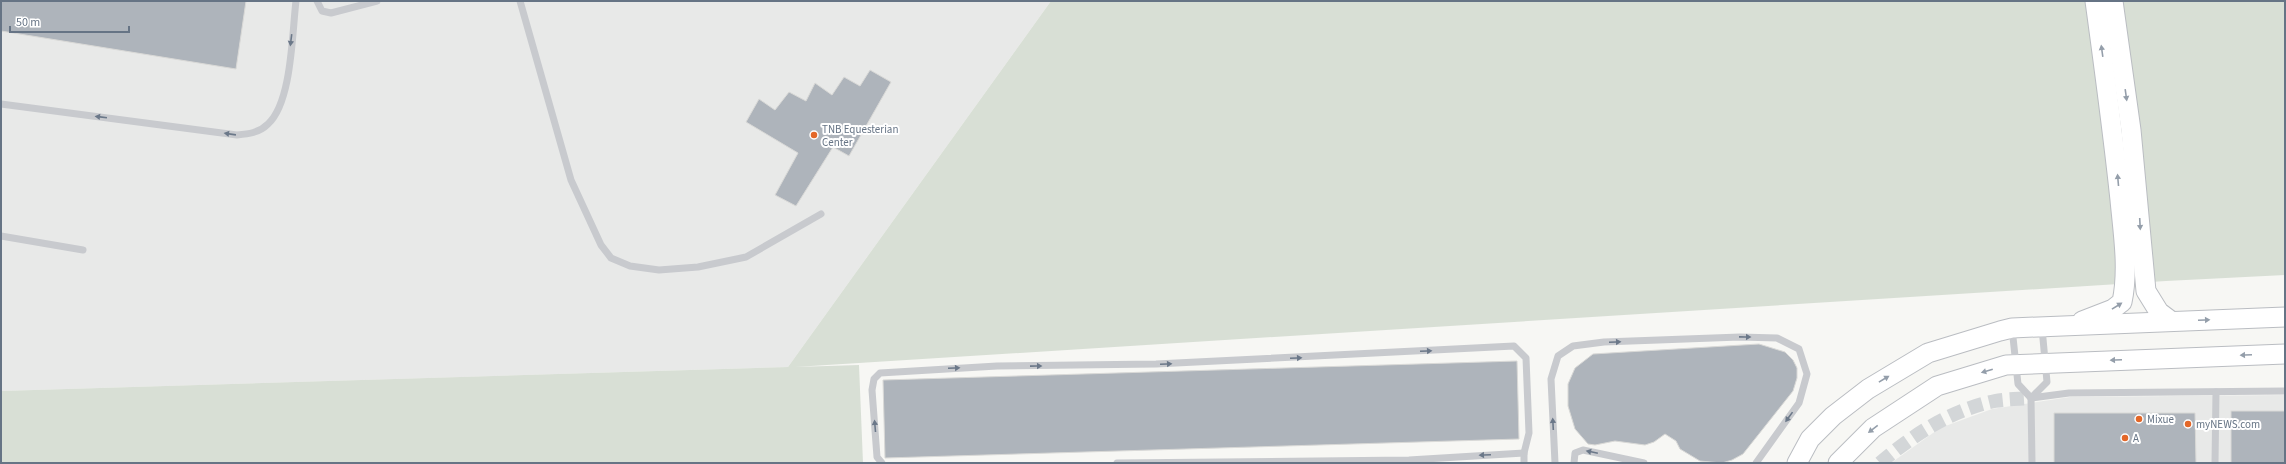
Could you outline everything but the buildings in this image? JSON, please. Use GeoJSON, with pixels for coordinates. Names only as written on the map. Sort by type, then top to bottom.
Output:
{"type":"FeatureCollection","features":[{"type":"Feature","properties":{"kind":"street"},"geometry":{"type":"LineString","coordinates":[[2068,327],[2113,309],[2122,302],[2126,287],[2114,136],[2095,1]]}},
{"type":"Feature","properties":{"kind":"street"},"geometry":{"type":"LineString","coordinates":[[2113,1],[2131,130],[2146,291],[2159,312],[2171,321]]}},
{"type":"Feature","properties":{"kind":"street"},"geometry":{"type":"LineString","coordinates":[[1797,463],[1810,439],[1833,416],[1868,389],[1928,353],[2012,328],[2068,327],[2171,321],[2285,317]]}},
{"type":"Feature","properties":{"kind":"street"},"geometry":{"type":"LineString","coordinates":[[1838,463],[1873,428],[1937,386],[2006,366],[2016,364],[2285,354]]}},
{"type":"Feature","properties":{"kind":"lane"},"geometry":{"type":"LineString","coordinates":[[1,104],[237,135],[254,133],[268,125],[279,110],[288,67],[296,1]]}},
{"type":"Feature","properties":{"kind":"lane"},"geometry":{"type":"LineString","coordinates":[[317,1],[322,11],[331,13],[377,1]]}},
{"type":"Feature","properties":{"kind":"lane"},"geometry":{"type":"LineString","coordinates":[[520,1],[571,180],[601,245],[611,258],[630,266],[659,270],[698,267],[746,257],[821,214]]}},
{"type":"Feature","properties":{"kind":"lane"},"geometry":{"type":"LineString","coordinates":[[1,236],[83,250]]}},
{"type":"Feature","properties":{"kind":"lane"},"geometry":{"type":"LineString","coordinates":[[2012,328],[2018,384],[2031,398],[2032,463]]}},
{"type":"Feature","properties":{"kind":"lane"},"geometry":{"type":"LineString","coordinates":[[2031,398],[2046,382],[2042,328]]}},
{"type":"Feature","properties":{"kind":"lane"},"geometry":{"type":"LineString","coordinates":[[1555,463],[1551,379],[1558,356],[1573,346],[1604,342],[1710,338],[1777,338],[1799,349],[1807,374],[1799,403],[1756,463]]}},
{"type":"Feature","properties":{"kind":"lane"},"geometry":{"type":"LineString","coordinates":[[882,463],[877,457],[872,390],[874,379],[880,373],[997,366],[1156,364],[1514,346],[1526,358],[1529,433],[1524,453],[1524,463]]}},
{"type":"Feature","properties":{"kind":"lane"},"geometry":{"type":"LineString","coordinates":[[2031,398],[2069,393],[2285,391]]}},
{"type":"Feature","properties":{"kind":"lane"},"geometry":{"type":"LineString","coordinates":[[2215,463],[2216,392]]}},
{"type":"Feature","properties":{"kind":"lane"},"geometry":{"type":"LineString","coordinates":[[1574,463],[1575,453],[1583,450],[1644,463]]}},
{"type":"Feature","properties":{"kind":"lane"},"geometry":{"type":"LineString","coordinates":[[1117,463],[1409,460],[1524,453]]}},
{"type":"Feature","properties":{"kind":"shaded area"},"geometry":{"type":"Polygon","coordinates":[[[1,1],[1051,1],[788,367],[1,391],[1,1]]]}},
{"type":"Feature","properties":{"kind":"shaded area"},"geometry":{"type":"Polygon","coordinates":[[[1051,1],[2285,1],[2285,275],[2166,281],[795,367],[859,365],[863,463],[1,463],[1,391],[788,367],[1051,1]]]}},
{"type":"Feature","properties":{"kind":"shaded area"},"geometry":{"type":"Polygon","coordinates":[[[2285,395],[2285,463],[1891,463],[1940,428],[1992,409],[2070,397],[2285,395]]]}},
{"type":"Feature","properties":{"kind":"tunnel"},"geometry":{"type":"LineString","coordinates":[[1880,463],[1919,433],[1948,417],[1979,405],[1995,401],[2031,398]]}},
{"type":"Feature","properties":{"kind":"place","name":"TNB Equesterian Center"},"geometry":{"type":"Point","coordinates":[814,135]}},
{"type":"Feature","properties":{"kind":"place","name":"Mixue"},"geometry":{"type":"Point","coordinates":[2139,419]}},
{"type":"Feature","properties":{"kind":"place","name":"myNEWS.com"},"geometry":{"type":"Point","coordinates":[2188,424]}},
{"type":"Feature","properties":{"kind":"place","name":"A"},"geometry":{"type":"Point","coordinates":[2125,438]}}]}
